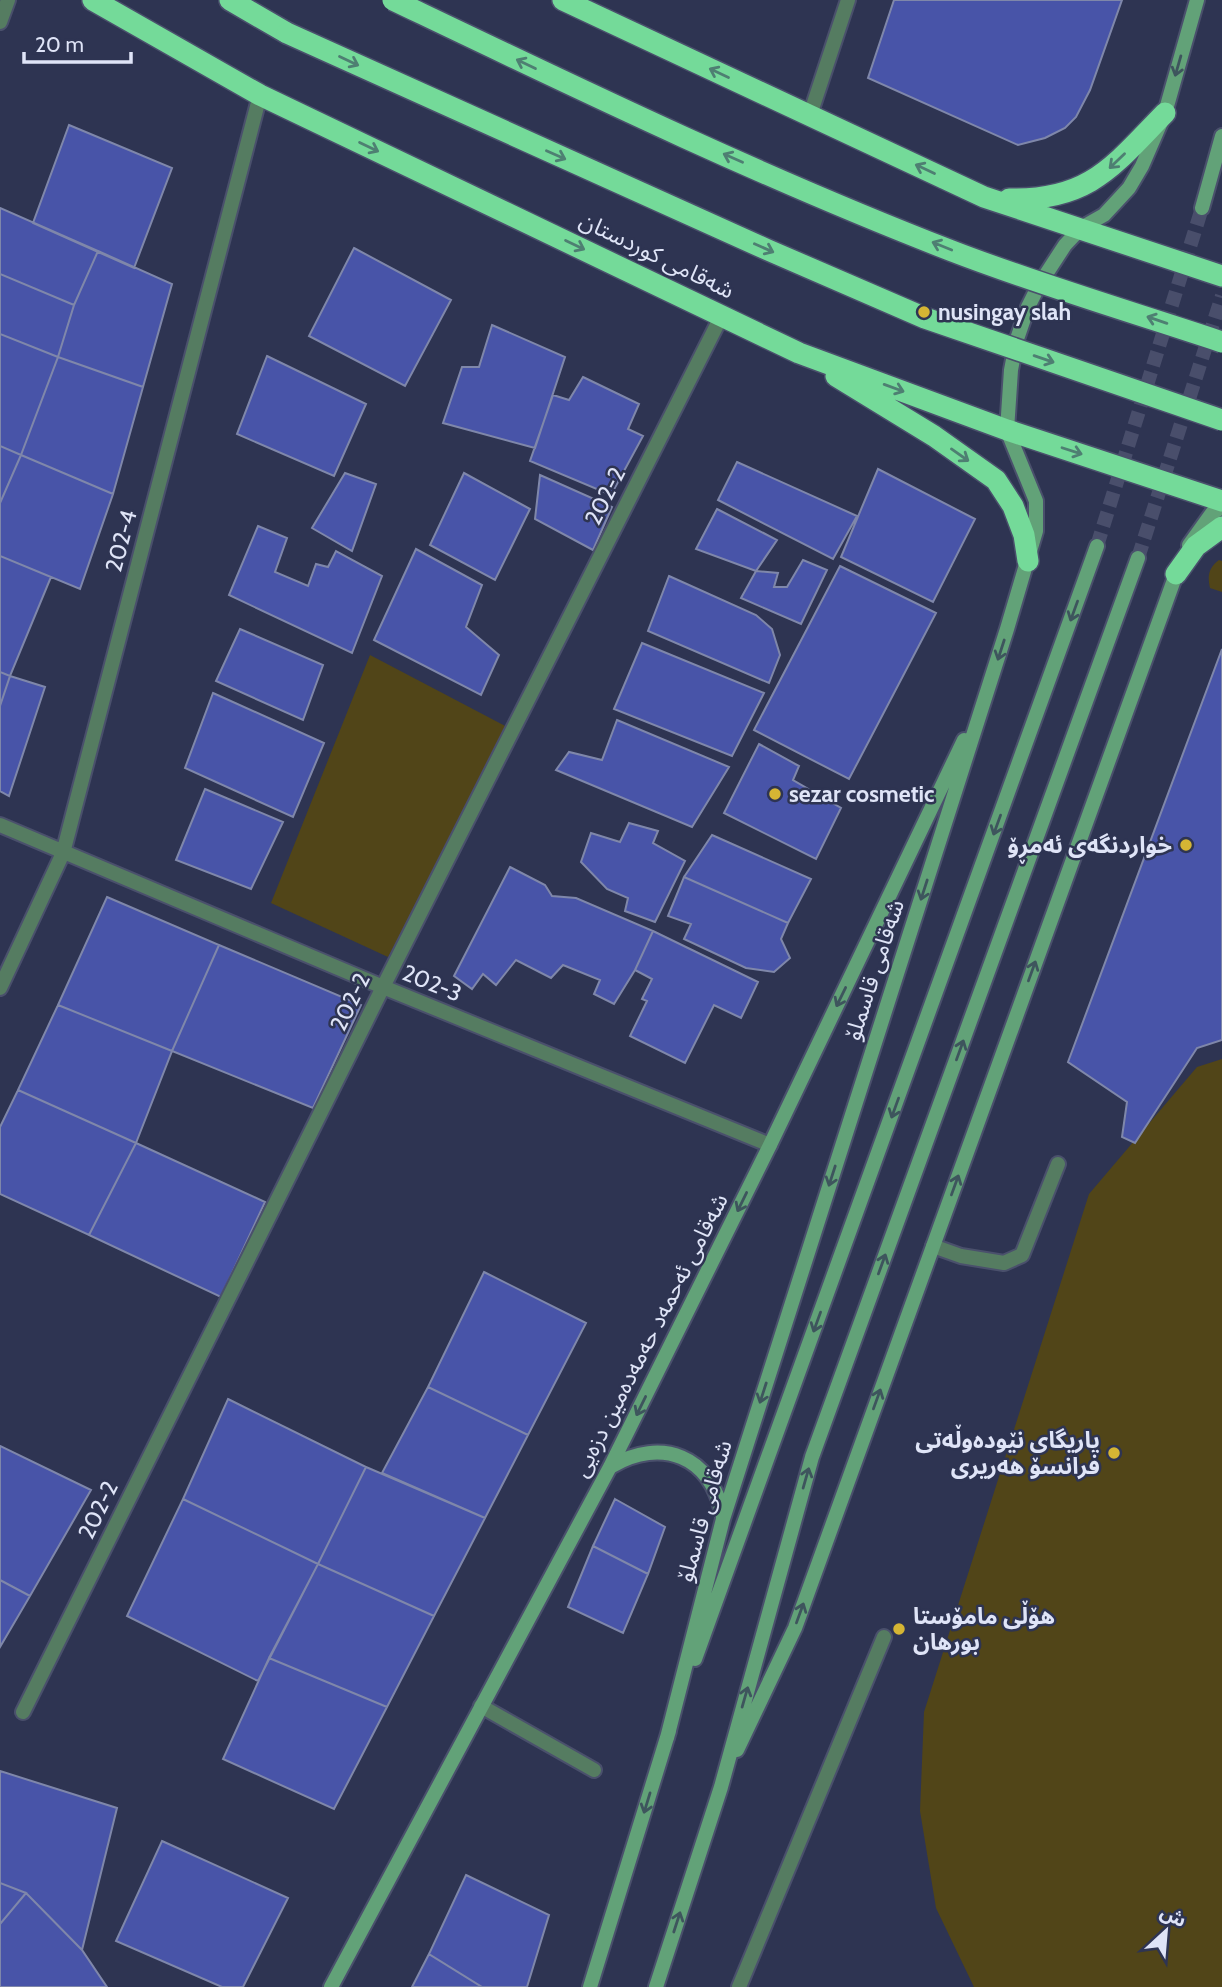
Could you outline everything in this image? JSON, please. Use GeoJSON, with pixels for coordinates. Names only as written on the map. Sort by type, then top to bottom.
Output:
{"type":"FeatureCollection","features":[{"type":"Feature","properties":{"kind":"highway","name":"شەقامی کوردستان"},"geometry":{"type":"LineString","coordinates":[[93,0],[260,95],[799,353],[1007,430],[1222,501]]}},
{"type":"Feature","properties":{"kind":"highway","name":"شەقامی کوردستان"},"geometry":{"type":"LineString","coordinates":[[230,0],[287,33],[925,318],[1222,420]]}},
{"type":"Feature","properties":{"kind":"highway"},"geometry":{"type":"LineString","coordinates":[[393,0],[547,74],[781,180],[953,251],[1222,342]]}},
{"type":"Feature","properties":{"kind":"highway"},"geometry":{"type":"LineString","coordinates":[[563,0],[984,197],[1222,275]]}},
{"type":"Feature","properties":{"kind":"highway"},"geometry":{"type":"LineString","coordinates":[[984,197],[1036,197],[1085,186],[1105,174],[1165,113]]}},
{"type":"Feature","properties":{"kind":"highway"},"geometry":{"type":"LineString","coordinates":[[799,353],[934,436],[996,480],[1013,506],[1024,535],[1028,561]]}},
{"type":"Feature","properties":{"kind":"highway"},"geometry":{"type":"LineString","coordinates":[[1176,574],[1196,546],[1222,527]]}},
{"type":"Feature","properties":{"kind":"main road","name":"شەقامی قاسملۆ"},"geometry":{"type":"LineString","coordinates":[[667,1738],[723,1519],[1028,561],[1035,531],[1036,501],[1007,430],[1010,370],[1017,339],[1028,307],[1052,263],[1080,228],[1104,215],[1129,188],[1142,166],[1165,113],[1197,0]]}},
{"type":"Feature","properties":{"kind":"main road"},"geometry":{"type":"LineString","coordinates":[[1202,208],[1222,136]]}},
{"type":"Feature","properties":{"kind":"main road"},"geometry":{"type":"LineString","coordinates":[[720,1787],[795,1628],[1176,574],[1191,541],[1212,513],[1222,507]]}},
{"type":"Feature","properties":{"kind":"main road","name":"شەقامی قاسملۆ"},"geometry":{"type":"LineString","coordinates":[[590,1987],[667,1738],[1097,546]]}},
{"type":"Feature","properties":{"kind":"main road"},"geometry":{"type":"LineString","coordinates":[[656,1987],[720,1787],[812,1457],[1138,558]]}},
{"type":"Feature","properties":{"kind":"main road","name":"شەقامی ئەحمەد حەمەدەمین دزەیی"},"geometry":{"type":"LineString","coordinates":[[331,1987],[610,1466],[770,1145],[987,693]]}},
{"type":"Feature","properties":{"kind":"main road"},"geometry":{"type":"LineString","coordinates":[[610,1466],[627,1457],[649,1451],[671,1453],[692,1462],[709,1477],[719,1497],[723,1519]]}},
{"type":"Feature","properties":{"kind":"street"},"geometry":{"type":"LineString","coordinates":[[0,22],[8,0]]}},
{"type":"Feature","properties":{"kind":"street"},"geometry":{"type":"LineString","coordinates":[[810,115],[848,0]]}},
{"type":"Feature","properties":{"kind":"street","name":"202-4"},"geometry":{"type":"LineString","coordinates":[[0,988],[63,853],[260,95]]}},
{"type":"Feature","properties":{"kind":"street","name":"202-2"},"geometry":{"type":"LineString","coordinates":[[23,1712],[383,987],[722,315]]}},
{"type":"Feature","properties":{"kind":"street","name":"202-3"},"geometry":{"type":"LineString","coordinates":[[0,825],[383,987],[770,1145]]}},
{"type":"Feature","properties":{"kind":"street"},"geometry":{"type":"LineString","coordinates":[[933,1246],[961,1256],[1004,1263],[1022,1255],[1058,1164]]}},
{"type":"Feature","properties":{"kind":"street"},"geometry":{"type":"LineString","coordinates":[[739,1987],[884,1637]]}},
{"type":"Feature","properties":{"kind":"street"},"geometry":{"type":"LineString","coordinates":[[481,1706],[594,1770]]}},
{"type":"Feature","properties":{"kind":"shaded area"},"geometry":{"type":"Polygon","coordinates":[[[1219,560],[1222,561],[1222,592],[1210,588],[1209,584],[1211,569],[1219,560]]]}},
{"type":"Feature","properties":{"kind":"shaded area"},"geometry":{"type":"Polygon","coordinates":[[[370,655],[513,730],[388,957],[271,903],[370,655]]]}},
{"type":"Feature","properties":{"kind":"shaded area","name":"یاریگای نێودەوڵەتی فرانسۆ هەریری"},"geometry":{"type":"Polygon","coordinates":[[[1222,1059],[1222,1987],[974,1987],[936,1908],[920,1811],[924,1712],[1089,1194],[1197,1067],[1222,1059]]]}},
{"type":"Feature","properties":{"kind":"building"},"geometry":{"type":"Polygon","coordinates":[[[894,0],[1122,0],[1090,90],[1076,117],[1065,128],[1045,138],[1018,145],[868,78],[894,0]]]}},
{"type":"Feature","properties":{"kind":"building"},"geometry":{"type":"Polygon","coordinates":[[[69,125],[172,168],[134,268],[33,223],[69,125]]]}},
{"type":"Feature","properties":{"kind":"building"},"geometry":{"type":"Polygon","coordinates":[[[0,208],[98,251],[74,305],[0,274],[0,208]]]}},
{"type":"Feature","properties":{"kind":"building"},"geometry":{"type":"Polygon","coordinates":[[[354,248],[451,300],[405,386],[309,336],[354,248]]]}},
{"type":"Feature","properties":{"kind":"building"},"geometry":{"type":"Polygon","coordinates":[[[98,251],[172,284],[143,387],[58,357],[74,305],[98,251]]]}},
{"type":"Feature","properties":{"kind":"building"},"geometry":{"type":"Polygon","coordinates":[[[0,274],[74,305],[58,357],[0,334],[0,274]]]}},
{"type":"Feature","properties":{"kind":"building"},"geometry":{"type":"Polygon","coordinates":[[[492,325],[565,357],[535,448],[443,423],[462,367],[479,367],[492,325]]]}},
{"type":"Feature","properties":{"kind":"building"},"geometry":{"type":"Polygon","coordinates":[[[0,334],[58,357],[21,455],[0,446],[0,334]]]}},
{"type":"Feature","properties":{"kind":"building"},"geometry":{"type":"Polygon","coordinates":[[[267,356],[366,404],[334,476],[237,434],[267,356]]]}},
{"type":"Feature","properties":{"kind":"building"},"geometry":{"type":"Polygon","coordinates":[[[58,357],[143,387],[113,494],[21,455],[58,357]]]}},
{"type":"Feature","properties":{"kind":"building"},"geometry":{"type":"Polygon","coordinates":[[[583,377],[639,404],[628,429],[643,436],[611,495],[530,461],[553,395],[569,400],[583,377]]]}},
{"type":"Feature","properties":{"kind":"building"},"geometry":{"type":"Polygon","coordinates":[[[0,446],[21,455],[0,503],[0,446]]]}},
{"type":"Feature","properties":{"kind":"building"},"geometry":{"type":"Polygon","coordinates":[[[21,455],[113,494],[80,589],[0,556],[0,503],[21,455]]]}},
{"type":"Feature","properties":{"kind":"building"},"geometry":{"type":"Polygon","coordinates":[[[737,462],[857,516],[833,559],[718,500],[737,462]]]}},
{"type":"Feature","properties":{"kind":"building"},"geometry":{"type":"Polygon","coordinates":[[[878,469],[975,519],[933,602],[841,557],[878,469]]]}},
{"type":"Feature","properties":{"kind":"building"},"geometry":{"type":"Polygon","coordinates":[[[345,473],[376,484],[352,551],[312,528],[345,473]]]}},
{"type":"Feature","properties":{"kind":"building"},"geometry":{"type":"Polygon","coordinates":[[[464,473],[530,509],[495,580],[430,545],[464,473]]]}},
{"type":"Feature","properties":{"kind":"building"},"geometry":{"type":"Polygon","coordinates":[[[540,475],[612,507],[593,550],[535,519],[540,475]]]}},
{"type":"Feature","properties":{"kind":"building"},"geometry":{"type":"Polygon","coordinates":[[[717,509],[777,540],[756,571],[696,549],[717,509]]]}},
{"type":"Feature","properties":{"kind":"building"},"geometry":{"type":"Polygon","coordinates":[[[258,526],[287,538],[275,572],[308,586],[316,564],[328,567],[336,551],[382,576],[352,653],[229,595],[258,526]]]}},
{"type":"Feature","properties":{"kind":"building"},"geometry":{"type":"Polygon","coordinates":[[[416,549],[482,585],[466,627],[499,655],[481,695],[374,640],[416,549]]]}},
{"type":"Feature","properties":{"kind":"building"},"geometry":{"type":"Polygon","coordinates":[[[0,556],[51,577],[10,676],[0,672],[0,556]]]}},
{"type":"Feature","properties":{"kind":"building"},"geometry":{"type":"Polygon","coordinates":[[[803,560],[827,570],[801,624],[741,598],[756,571],[778,573],[774,587],[787,587],[803,560]]]}},
{"type":"Feature","properties":{"kind":"building"},"geometry":{"type":"Polygon","coordinates":[[[840,566],[936,613],[849,779],[754,730],[840,566]]]}},
{"type":"Feature","properties":{"kind":"building"},"geometry":{"type":"Polygon","coordinates":[[[669,576],[756,615],[772,629],[780,655],[769,683],[648,631],[669,576]]]}},
{"type":"Feature","properties":{"kind":"building"},"geometry":{"type":"Polygon","coordinates":[[[240,629],[323,665],[303,720],[216,681],[240,629]]]}},
{"type":"Feature","properties":{"kind":"building"},"geometry":{"type":"Polygon","coordinates":[[[642,643],[764,693],[732,756],[614,709],[642,643]]]}},
{"type":"Feature","properties":{"kind":"building","name":"خواردنگەی ئەمڕۆ"},"geometry":{"type":"Polygon","coordinates":[[[1222,649],[1222,1040],[1197,1048],[1135,1143],[1122,1137],[1127,1102],[1068,1062],[1222,649]]]}},
{"type":"Feature","properties":{"kind":"building"},"geometry":{"type":"Polygon","coordinates":[[[0,672],[10,676],[0,706],[0,672]]]}},
{"type":"Feature","properties":{"kind":"building"},"geometry":{"type":"Polygon","coordinates":[[[10,676],[45,687],[9,796],[0,791],[0,706],[10,676]]]}},
{"type":"Feature","properties":{"kind":"building"},"geometry":{"type":"Polygon","coordinates":[[[213,693],[324,743],[293,817],[185,768],[213,693]]]}},
{"type":"Feature","properties":{"kind":"building"},"geometry":{"type":"Polygon","coordinates":[[[617,720],[729,767],[692,827],[556,770],[569,752],[602,760],[617,720]]]}},
{"type":"Feature","properties":{"kind":"building","name":"sezar cosmetic"},"geometry":{"type":"Polygon","coordinates":[[[759,744],[799,766],[793,780],[841,808],[816,859],[724,813],[759,744]]]}},
{"type":"Feature","properties":{"kind":"building"},"geometry":{"type":"Polygon","coordinates":[[[205,789],[283,822],[251,889],[176,860],[205,789]]]}},
{"type":"Feature","properties":{"kind":"building"},"geometry":{"type":"Polygon","coordinates":[[[629,823],[658,831],[653,843],[685,861],[655,922],[625,911],[628,898],[607,889],[581,862],[591,833],[620,842],[629,823]]]}},
{"type":"Feature","properties":{"kind":"building"},"geometry":{"type":"Polygon","coordinates":[[[712,835],[811,879],[788,923],[684,877],[712,835]]]}},
{"type":"Feature","properties":{"kind":"building"},"geometry":{"type":"Polygon","coordinates":[[[510,867],[545,885],[552,896],[576,898],[653,931],[635,970],[614,1004],[594,994],[600,980],[563,965],[551,978],[516,960],[496,985],[483,974],[472,989],[454,976],[510,867]]]}},
{"type":"Feature","properties":{"kind":"building"},"geometry":{"type":"Polygon","coordinates":[[[684,877],[788,923],[781,939],[790,958],[774,972],[746,968],[684,939],[691,924],[668,916],[684,877]]]}},
{"type":"Feature","properties":{"kind":"building"},"geometry":{"type":"Polygon","coordinates":[[[107,897],[219,945],[172,1051],[58,1005],[107,897]]]}},
{"type":"Feature","properties":{"kind":"building"},"geometry":{"type":"Polygon","coordinates":[[[653,931],[758,982],[741,1018],[714,1005],[685,1063],[630,1036],[647,1001],[642,999],[652,979],[635,970],[653,931]]]}},
{"type":"Feature","properties":{"kind":"building"},"geometry":{"type":"Polygon","coordinates":[[[219,945],[361,1005],[313,1108],[172,1051],[219,945]]]}},
{"type":"Feature","properties":{"kind":"building"},"geometry":{"type":"Polygon","coordinates":[[[58,1005],[172,1051],[136,1143],[18,1090],[58,1005]]]}},
{"type":"Feature","properties":{"kind":"building"},"geometry":{"type":"Polygon","coordinates":[[[18,1090],[136,1143],[89,1235],[0,1194],[0,1127],[18,1090]]]}},
{"type":"Feature","properties":{"kind":"building"},"geometry":{"type":"Polygon","coordinates":[[[136,1143],[265,1202],[221,1297],[89,1235],[136,1143]]]}},
{"type":"Feature","properties":{"kind":"building"},"geometry":{"type":"Polygon","coordinates":[[[484,1272],[586,1323],[528,1435],[428,1387],[484,1272]]]}},
{"type":"Feature","properties":{"kind":"building"},"geometry":{"type":"Polygon","coordinates":[[[428,1387],[528,1435],[485,1518],[382,1473],[428,1387]]]}},
{"type":"Feature","properties":{"kind":"building"},"geometry":{"type":"Polygon","coordinates":[[[228,1399],[366,1467],[318,1564],[183,1499],[228,1399]]]}},
{"type":"Feature","properties":{"kind":"building"},"geometry":{"type":"Polygon","coordinates":[[[0,1446],[91,1490],[30,1596],[0,1580],[0,1446]]]}},
{"type":"Feature","properties":{"kind":"building"},"geometry":{"type":"Polygon","coordinates":[[[366,1467],[485,1518],[434,1616],[318,1564],[366,1467]]]}},
{"type":"Feature","properties":{"kind":"building"},"geometry":{"type":"Polygon","coordinates":[[[183,1499],[318,1564],[258,1681],[127,1616],[183,1499]]]}},
{"type":"Feature","properties":{"kind":"building"},"geometry":{"type":"Polygon","coordinates":[[[615,1499],[665,1527],[648,1574],[593,1546],[615,1499]]]}},
{"type":"Feature","properties":{"kind":"building"},"geometry":{"type":"Polygon","coordinates":[[[593,1546],[648,1574],[623,1633],[568,1607],[593,1546]]]}},
{"type":"Feature","properties":{"kind":"building"},"geometry":{"type":"Polygon","coordinates":[[[318,1564],[434,1616],[387,1707],[269,1658],[318,1564]]]}},
{"type":"Feature","properties":{"kind":"building"},"geometry":{"type":"Polygon","coordinates":[[[0,1580],[30,1596],[0,1647],[0,1580]]]}},
{"type":"Feature","properties":{"kind":"building"},"geometry":{"type":"Polygon","coordinates":[[[269,1658],[387,1707],[334,1809],[223,1759],[269,1658]]]}},
{"type":"Feature","properties":{"kind":"building"},"geometry":{"type":"Polygon","coordinates":[[[0,1771],[117,1808],[82,1950],[26,1893],[0,1883],[0,1771]]]}},
{"type":"Feature","properties":{"kind":"building"},"geometry":{"type":"Polygon","coordinates":[[[162,1841],[288,1898],[243,1987],[222,1987],[116,1941],[162,1841]]]}},
{"type":"Feature","properties":{"kind":"building"},"geometry":{"type":"Polygon","coordinates":[[[466,1875],[549,1915],[527,1987],[482,1987],[429,1954],[466,1875]]]}},
{"type":"Feature","properties":{"kind":"building"},"geometry":{"type":"Polygon","coordinates":[[[0,1883],[26,1893],[0,1924],[0,1883]]]}},
{"type":"Feature","properties":{"kind":"building"},"geometry":{"type":"Polygon","coordinates":[[[26,1893],[82,1950],[107,1987],[0,1987],[0,1924],[26,1893]]]}},
{"type":"Feature","properties":{"kind":"building"},"geometry":{"type":"Polygon","coordinates":[[[429,1954],[482,1987],[412,1987],[429,1954]]]}},
{"type":"Feature","properties":{"kind":"tunnel"},"geometry":{"type":"LineString","coordinates":[[1097,546],[1202,208]]}},
{"type":"Feature","properties":{"kind":"tunnel"},"geometry":{"type":"LineString","coordinates":[[1138,558],[1222,296]]}},
{"type":"Feature","properties":{"kind":"place","name":"nusingay slah"},"geometry":{"type":"Point","coordinates":[924,312]}},
{"type":"Feature","properties":{"kind":"place","name":"sezar cosmetic"},"geometry":{"type":"Point","coordinates":[775,794]}},
{"type":"Feature","properties":{"kind":"place","name":"خواردنگەی ئەمڕۆ"},"geometry":{"type":"Point","coordinates":[1186,845]}},
{"type":"Feature","properties":{"kind":"place","name":"یاریگای نێودەوڵەتی فرانسۆ هەریری"},"geometry":{"type":"Point","coordinates":[1114,1453]}},
{"type":"Feature","properties":{"kind":"place","name":"هۆڵی مامۆستا بورهان"},"geometry":{"type":"Point","coordinates":[899,1629]}}]}
